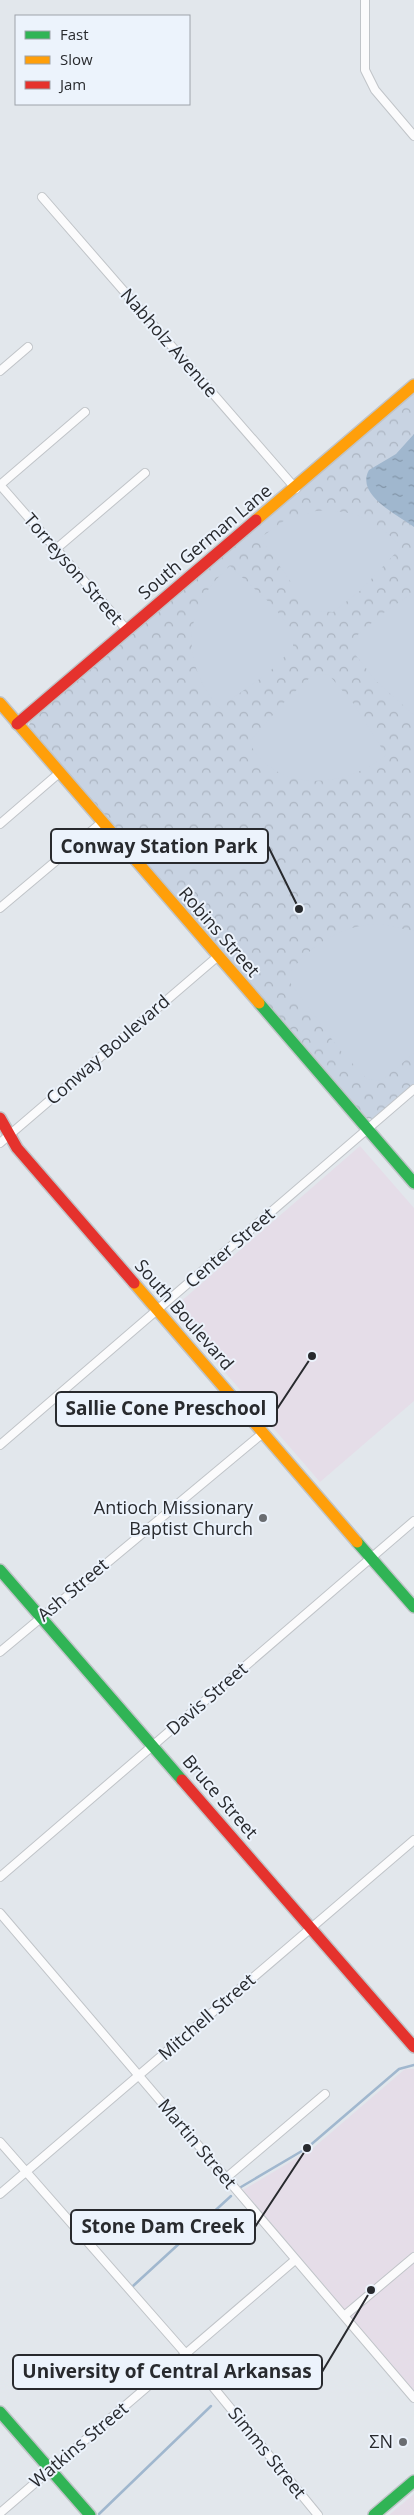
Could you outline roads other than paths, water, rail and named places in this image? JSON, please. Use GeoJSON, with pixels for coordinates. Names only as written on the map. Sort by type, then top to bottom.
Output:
{"type":"FeatureCollection","features":[{"type":"Feature","properties":{"kind":"street"},"geometry":{"type":"LineString","coordinates":[[365,0],[364,70],[375,90],[414,136]]}},
{"type":"Feature","properties":{"kind":"street","name":"Nabholz Avenue"},"geometry":{"type":"LineString","coordinates":[[42,197],[296,488]]}},
{"type":"Feature","properties":{"kind":"street"},"geometry":{"type":"LineString","coordinates":[[0,371],[28,347]]}},
{"type":"Feature","properties":{"kind":"street","name":"South German Lane"},"geometry":{"type":"LineString","coordinates":[[17,724],[296,488],[414,385]]}},
{"type":"Feature","properties":{"kind":"street"},"geometry":{"type":"LineString","coordinates":[[0,485],[85,412]]}},
{"type":"Feature","properties":{"kind":"street"},"geometry":{"type":"LineString","coordinates":[[56,550],[145,472]]}},
{"type":"Feature","properties":{"kind":"street","name":"Torreyson Street"},"geometry":{"type":"LineString","coordinates":[[0,485],[127,630]]}},
{"type":"Feature","properties":{"kind":"street","name":"Robins Street"},"geometry":{"type":"LineString","coordinates":[[0,703],[58,774],[414,1183]]}},
{"type":"Feature","properties":{"kind":"street"},"geometry":{"type":"LineString","coordinates":[[0,824],[58,774]]}},
{"type":"Feature","properties":{"kind":"street"},"geometry":{"type":"LineString","coordinates":[[0,908],[101,823]]}},
{"type":"Feature","properties":{"kind":"street","name":"Conway Boulevard"},"geometry":{"type":"LineString","coordinates":[[0,1143],[217,957]]}},
{"type":"Feature","properties":{"kind":"street","name":"Center Street"},"geometry":{"type":"LineString","coordinates":[[0,1445],[414,1089]]}},
{"type":"Feature","properties":{"kind":"street","name":"South Boulevard"},"geometry":{"type":"LineString","coordinates":[[0,1118],[17,1148],[414,1607]]}},
{"type":"Feature","properties":{"kind":"street","name":"Ash Street"},"geometry":{"type":"LineString","coordinates":[[0,1652],[263,1433]]}},
{"type":"Feature","properties":{"kind":"street","name":"Davis Street"},"geometry":{"type":"LineString","coordinates":[[0,1877],[414,1521]]}},
{"type":"Feature","properties":{"kind":"street","name":"Bruce Street"},"geometry":{"type":"LineString","coordinates":[[0,1570],[414,2047]]}},
{"type":"Feature","properties":{"kind":"street","name":"Mitchell Street"},"geometry":{"type":"LineString","coordinates":[[0,2194],[414,1840]]}},
{"type":"Feature","properties":{"kind":"street","name":"Martin Street"},"geometry":{"type":"LineString","coordinates":[[0,1913],[414,2398]]}},
{"type":"Feature","properties":{"kind":"street"},"geometry":{"type":"LineString","coordinates":[[226,2178],[325,2094]]}},
{"type":"Feature","properties":{"kind":"street","name":"Simms Street"},"geometry":{"type":"LineString","coordinates":[[0,2142],[186,2354],[318,2515]]}},
{"type":"Feature","properties":{"kind":"street"},"geometry":{"type":"LineString","coordinates":[[344,2316],[414,2257]]}},
{"type":"Feature","properties":{"kind":"street","name":"Watkins Street"},"geometry":{"type":"LineString","coordinates":[[0,2512],[295,2260]]}},
{"type":"Feature","properties":{"kind":"street"},"geometry":{"type":"LineString","coordinates":[[0,2412],[90,2515]]}},
{"type":"Feature","properties":{"kind":"street"},"geometry":{"type":"LineString","coordinates":[[374,2515],[414,2481]]}},
{"type":"Feature","properties":{"kind":"water"},"geometry":{"type":"Polygon","coordinates":[[[414,434],[414,527],[389,510],[373,496],[368,488],[366,479],[369,470],[396,454],[414,434]]]}},
{"type":"Feature","properties":{"kind":"waterway"},"geometry":{"type":"LineString","coordinates":[[241,2187],[307,2148],[399,2069],[414,2065]]}},
{"type":"Feature","properties":{"kind":"waterway"},"geometry":{"type":"LineString","coordinates":[[133,2286],[231,2196]]}},
{"type":"Feature","properties":{"kind":"waterway"},"geometry":{"type":"LineString","coordinates":[[99,2514],[211,2406]]}},
{"type":"Feature","properties":{"kind":"place","name":"Conway Station Park"},"geometry":{"type":"Point","coordinates":[299,909]}},
{"type":"Feature","properties":{"kind":"place","name":"Sallie Cone Preschool"},"geometry":{"type":"Point","coordinates":[312,1356]}},
{"type":"Feature","properties":{"kind":"place","name":"Antioch Missionary Baptist Church"},"geometry":{"type":"Point","coordinates":[263,1518]}},
{"type":"Feature","properties":{"kind":"place","name":"Stone Dam Creek"},"geometry":{"type":"Point","coordinates":[307,2148]}},
{"type":"Feature","properties":{"kind":"place","name":"University of Central Arkansas"},"geometry":{"type":"Point","coordinates":[371,2290]}},
{"type":"Feature","properties":{"kind":"place","name":"ΣΝ"},"geometry":{"type":"Point","coordinates":[403,2442]}}]}
